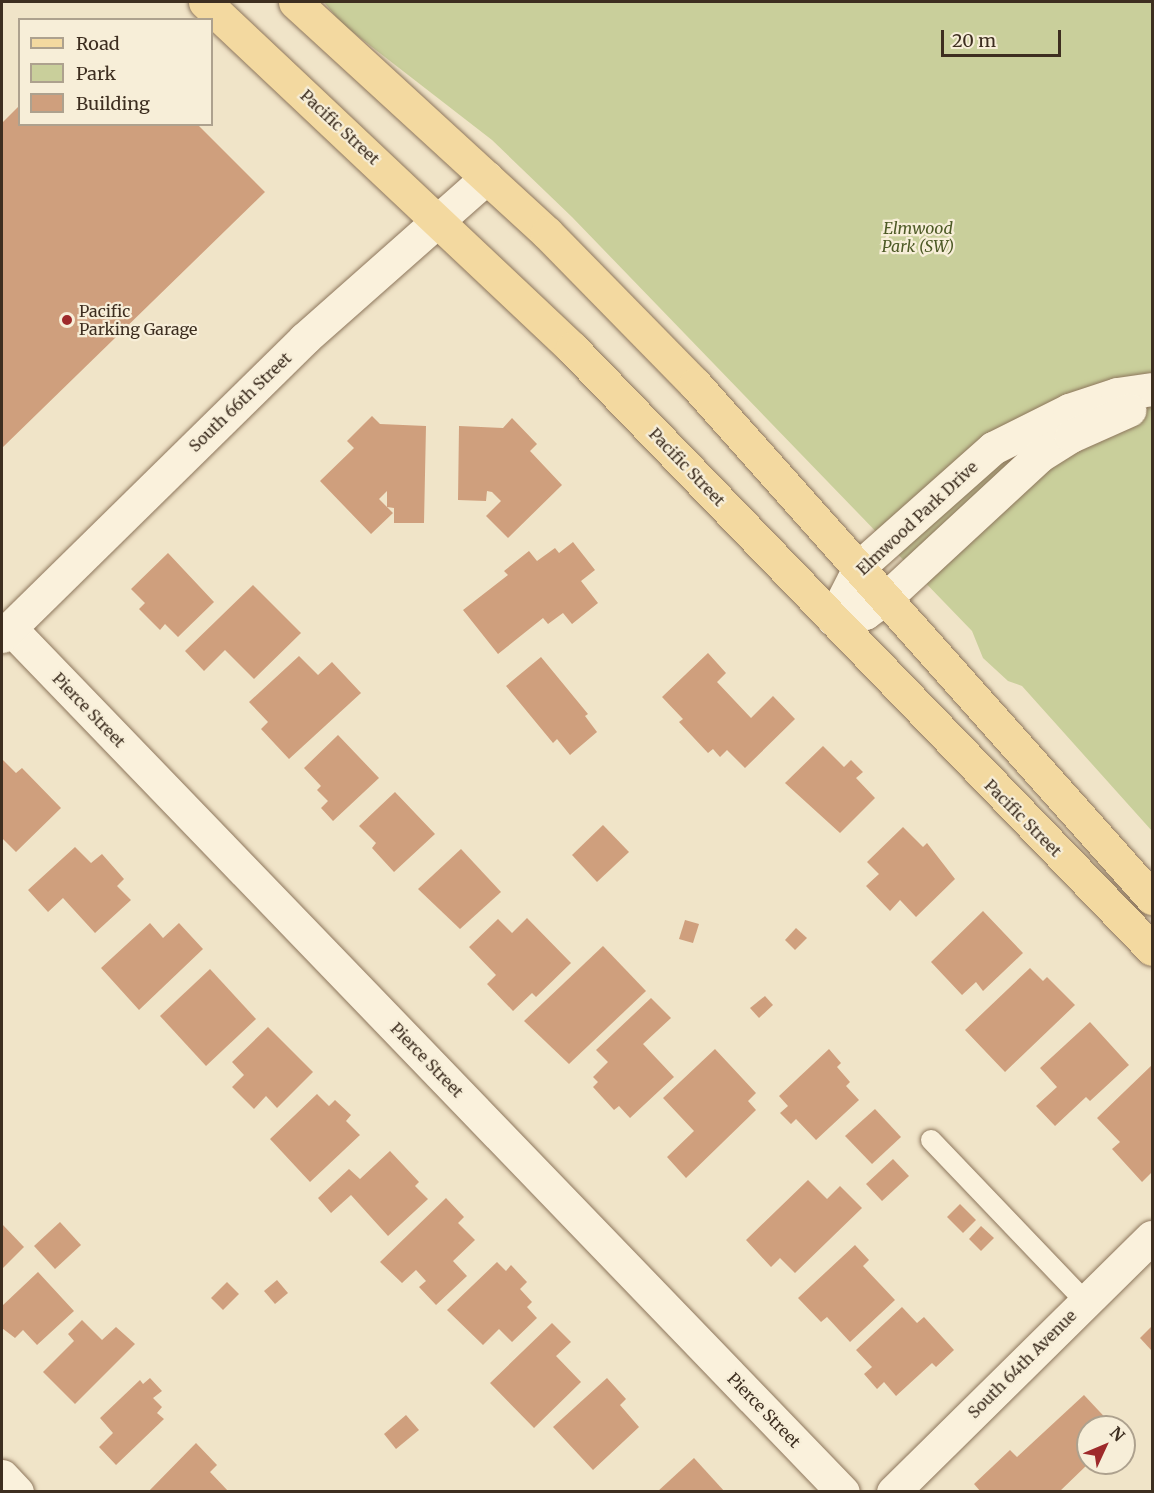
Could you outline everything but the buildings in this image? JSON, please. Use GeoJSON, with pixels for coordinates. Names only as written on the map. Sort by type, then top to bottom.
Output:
{"type":"FeatureCollection","features":[{"type":"Feature","properties":{"kind":"main road","name":"Pacific Street"},"geometry":{"type":"LineString","coordinates":[[205,2],[439,220],[572,348],[1152,949]]}},
{"type":"Feature","properties":{"kind":"main road"},"geometry":{"type":"LineString","coordinates":[[295,2],[487,177],[695,384],[860,566],[1152,898]]}},
{"type":"Feature","properties":{"kind":"street","name":"South 66th Street"},"geometry":{"type":"LineString","coordinates":[[6,632],[304,339],[487,177]]}},
{"type":"Feature","properties":{"kind":"street","name":"Elmwood Park Drive"},"geometry":{"type":"LineString","coordinates":[[833,619],[860,566],[993,448],[1069,410],[1117,394],[1152,389]]}},
{"type":"Feature","properties":{"kind":"street"},"geometry":{"type":"LineString","coordinates":[[833,619],[865,613],[887,597],[1039,456],[1071,436],[1152,401]]}},
{"type":"Feature","properties":{"kind":"street","name":"Pierce Street"},"geometry":{"type":"LineString","coordinates":[[6,632],[843,1491]]}},
{"type":"Feature","properties":{"kind":"street","name":"South 64th Avenue"},"geometry":{"type":"LineString","coordinates":[[893,1491],[1152,1238]]}},
{"type":"Feature","properties":{"kind":"street"},"geometry":{"type":"LineString","coordinates":[[2,1476],[17,1491]]}},
{"type":"Feature","properties":{"kind":"lane"},"geometry":{"type":"LineString","coordinates":[[931,1140],[1085,1301]]}},
{"type":"Feature","properties":{"kind":"green space","name":"Elmwood Park (SW)"},"geometry":{"type":"Polygon","coordinates":[[[324,2],[1152,2],[1152,831],[1022,686],[1008,681],[983,658],[972,631],[572,217],[492,140],[341,23],[324,2]]]}},
{"type":"Feature","properties":{"kind":"place","name":"Pacific Parking Garage"},"geometry":{"type":"Point","coordinates":[67,320]}}]}
